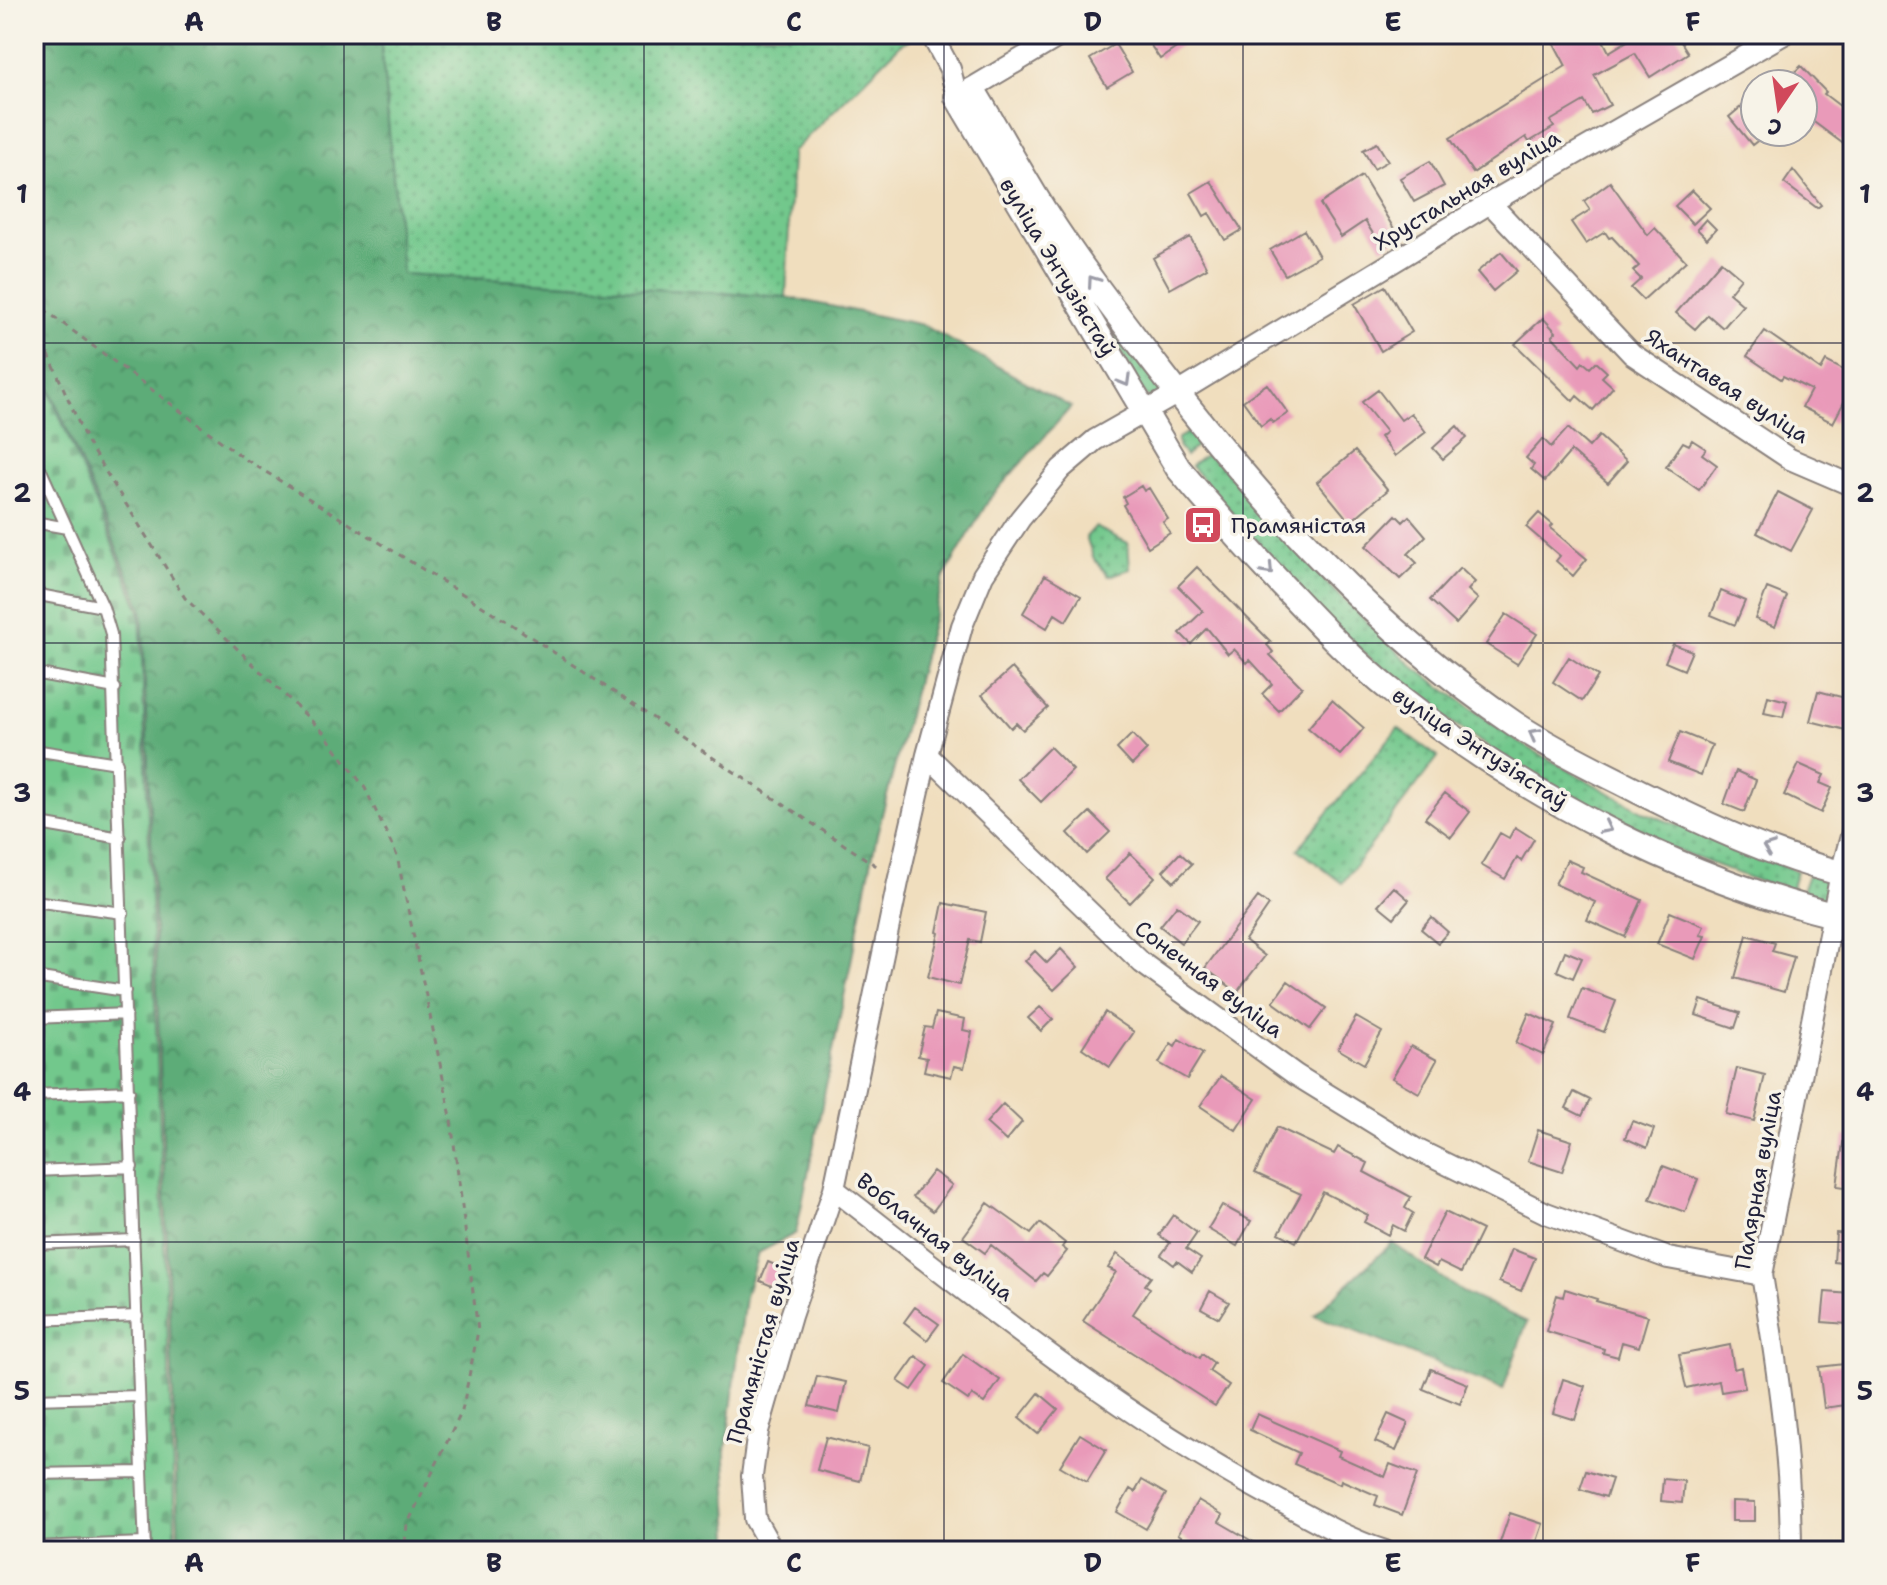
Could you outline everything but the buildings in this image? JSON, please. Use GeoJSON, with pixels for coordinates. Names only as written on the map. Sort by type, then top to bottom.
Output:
{"type":"FeatureCollection","features":[{"type":"Feature","properties":{"kind":"street"},"geometry":{"type":"LineString","coordinates":[[931,34],[965,94],[1063,34]]}},
{"type":"Feature","properties":{"kind":"street","name":"Хрустальная вуліца"},"geometry":{"type":"LineString","coordinates":[[1144,413],[1490,203],[1784,34]]}},
{"type":"Feature","properties":{"kind":"street","name":"вуліца Энтузіястаў"},"geometry":{"type":"LineString","coordinates":[[965,94],[1108,302],[1178,393],[1289,527],[1347,586],[1456,682],[1518,725],[1677,811],[1766,848],[1847,874]]}},
{"type":"Feature","properties":{"kind":"street","name":"вуліца Энтузіястаў"},"geometry":{"type":"LineString","coordinates":[[965,94],[1178,468],[1215,513],[1338,642],[1392,692],[1516,777],[1601,826],[1685,866],[1843,918]]}},
{"type":"Feature","properties":{"kind":"street","name":"Яхантавая вуліца"},"geometry":{"type":"LineString","coordinates":[[1490,203],[1632,354],[1790,459],[1853,486]]}},
{"type":"Feature","properties":{"kind":"street"},"geometry":{"type":"LineString","coordinates":[[927,755],[962,626],[991,564],[1020,519],[1061,469],[1095,440],[1144,413]]}},
{"type":"Feature","properties":{"kind":"street","name":"Воблачная вуліца"},"geometry":{"type":"LineString","coordinates":[[927,755],[834,1189],[1033,1343],[1212,1464],[1353,1541],[1385,1551]]}},
{"type":"Feature","properties":{"kind":"street","name":"Сонечная вуліца"},"geometry":{"type":"LineString","coordinates":[[927,755],[1142,963],[1296,1075],[1416,1149],[1546,1213],[1668,1258],[1762,1275]]}},
{"type":"Feature","properties":{"kind":"street","name":"Палярная вуліца"},"geometry":{"type":"LineString","coordinates":[[1791,1551],[1791,1507],[1773,1339],[1762,1275],[1843,918],[1853,829]]}},
{"type":"Feature","properties":{"kind":"street","name":"Прамяністая вуліца"},"geometry":{"type":"LineString","coordinates":[[773,1551],[755,1519],[752,1476],[758,1431],[791,1316],[834,1189]]}},
{"type":"Feature","properties":{"kind":"lane"},"geometry":{"type":"LineString","coordinates":[[34,455],[103,607],[111,634],[145,1547],[34,1547]]}},
{"type":"Feature","properties":{"kind":"lane"},"geometry":{"type":"LineString","coordinates":[[34,522],[67,528]]}},
{"type":"Feature","properties":{"kind":"lane"},"geometry":{"type":"LineString","coordinates":[[34,594],[103,607]]}},
{"type":"Feature","properties":{"kind":"lane"},"geometry":{"type":"LineString","coordinates":[[34,673],[115,688]]}},
{"type":"Feature","properties":{"kind":"lane"},"geometry":{"type":"LineString","coordinates":[[34,750],[117,763]]}},
{"type":"Feature","properties":{"kind":"lane"},"geometry":{"type":"LineString","coordinates":[[34,823],[120,838]]}},
{"type":"Feature","properties":{"kind":"lane"},"geometry":{"type":"LineString","coordinates":[[34,901],[123,913]]}},
{"type":"Feature","properties":{"kind":"lane"},"geometry":{"type":"LineString","coordinates":[[34,977],[125,991]]}},
{"type":"Feature","properties":{"kind":"lane"},"geometry":{"type":"LineString","coordinates":[[34,1018],[126,1014]]}},
{"type":"Feature","properties":{"kind":"lane"},"geometry":{"type":"LineString","coordinates":[[34,1095],[129,1091]]}},
{"type":"Feature","properties":{"kind":"lane"},"geometry":{"type":"LineString","coordinates":[[34,1171],[132,1167]]}},
{"type":"Feature","properties":{"kind":"lane"},"geometry":{"type":"LineString","coordinates":[[34,1244],[134,1240]]}},
{"type":"Feature","properties":{"kind":"lane"},"geometry":{"type":"LineString","coordinates":[[34,1320],[137,1316]]}},
{"type":"Feature","properties":{"kind":"lane"},"geometry":{"type":"LineString","coordinates":[[34,1399],[139,1396]]}},
{"type":"Feature","properties":{"kind":"lane"},"geometry":{"type":"LineString","coordinates":[[34,1474],[142,1472]]}},
{"type":"Feature","properties":{"kind":"path"},"geometry":{"type":"LineString","coordinates":[[34,302],[245,459],[511,624],[860,852],[898,882]]}},
{"type":"Feature","properties":{"kind":"path"},"geometry":{"type":"LineString","coordinates":[[34,321],[87,442],[185,598],[324,733],[365,788],[397,856],[450,1112],[478,1331],[462,1411],[407,1525],[404,1551]]}},
{"type":"Feature","properties":{"kind":"green space"},"geometry":{"type":"Polygon","coordinates":[[[34,34],[380,34],[402,274],[786,297],[923,325],[1071,407],[990,498],[944,577],[877,834],[796,1233],[758,1253],[745,1297],[725,1459],[731,1551],[179,1551],[142,609],[34,351],[34,34]]]}},
{"type":"Feature","properties":{"kind":"green space"},"geometry":{"type":"Polygon","coordinates":[[[380,34],[920,34],[902,43],[792,152],[786,297],[402,274],[380,34]]]}},
{"type":"Feature","properties":{"kind":"green space"},"geometry":{"type":"Polygon","coordinates":[[[1097,307],[1159,385],[1159,395],[1154,399],[1146,396],[1139,386],[1097,307]]]}},
{"type":"Feature","properties":{"kind":"green space"},"geometry":{"type":"Polygon","coordinates":[[[34,354],[140,611],[176,1551],[34,1551],[34,354]]]}},
{"type":"Feature","properties":{"kind":"green space"},"geometry":{"type":"Polygon","coordinates":[[[1189,432],[1202,441],[1185,456],[1178,446],[1178,438],[1189,432]]]}},
{"type":"Feature","properties":{"kind":"green space"},"geometry":{"type":"Polygon","coordinates":[[[1209,452],[1326,583],[1414,667],[1518,742],[1646,813],[1797,871],[1790,893],[1636,835],[1507,760],[1401,687],[1314,606],[1191,466],[1209,452]]]}},
{"type":"Feature","properties":{"kind":"green space"},"geometry":{"type":"Polygon","coordinates":[[[1095,527],[1128,543],[1130,569],[1109,576],[1094,559],[1086,537],[1095,527]]]}},
{"type":"Feature","properties":{"kind":"green space"},"geometry":{"type":"Polygon","coordinates":[[[1398,728],[1438,757],[1342,883],[1298,849],[1398,728]]]}},
{"type":"Feature","properties":{"kind":"green space"},"geometry":{"type":"Polygon","coordinates":[[[1808,875],[1825,880],[1828,893],[1822,900],[1801,894],[1808,875]]]}},
{"type":"Feature","properties":{"kind":"green space"},"geometry":{"type":"Polygon","coordinates":[[[1392,1243],[1462,1292],[1527,1322],[1503,1390],[1314,1315],[1392,1243]]]}},
{"type":"Feature","properties":{"kind":"place","name":"Прамяністая"},"geometry":{"type":"Point","coordinates":[1203,525]}}]}
